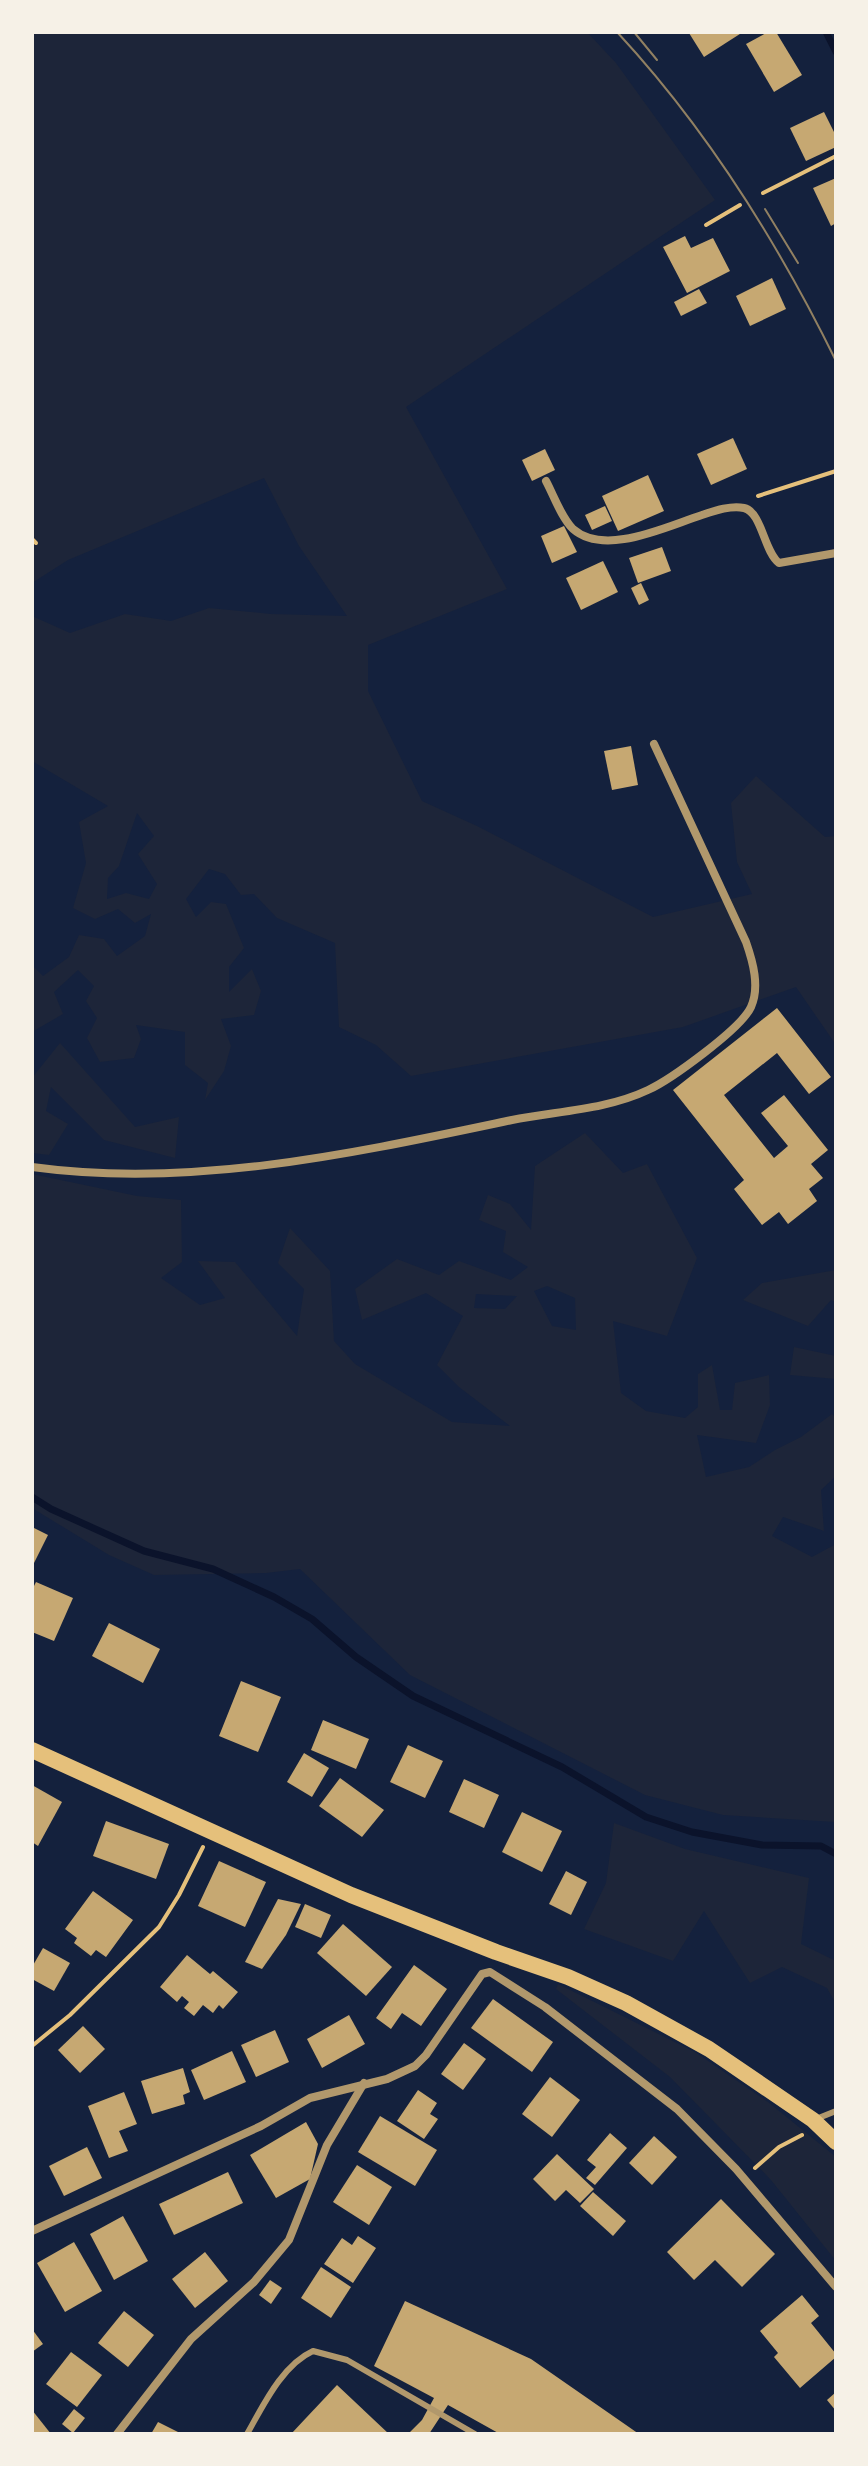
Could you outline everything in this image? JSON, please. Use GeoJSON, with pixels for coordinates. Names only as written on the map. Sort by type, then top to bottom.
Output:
{"type":"FeatureCollection","features":[{"type":"Feature","properties":{"kind":"main road"},"geometry":{"type":"LineString","coordinates":[[32,1750],[351,1895],[568,1977],[626,2003],[709,2049],[813,2120],[832,2138]]}},
{"type":"Feature","properties":{"kind":"street"},"geometry":{"type":"LineString","coordinates":[[546,481],[571,527],[593,540],[606,542],[628,538],[718,510],[743,507],[754,515],[771,556],[779,563],[836,553]]}},
{"type":"Feature","properties":{"kind":"street"},"geometry":{"type":"LineString","coordinates":[[32,1167],[78,1171],[161,1171],[277,1165],[393,1146],[600,1104],[637,1095],[669,1078],[731,1031],[745,1016],[751,1006],[754,972],[746,942],[654,744]]}},
{"type":"Feature","properties":{"kind":"street"},"geometry":{"type":"LineString","coordinates":[[32,2231],[261,2126],[310,2098],[401,2073],[426,2055],[482,1974],[490,1972],[517,1987],[649,2085],[706,2136],[836,2287]]}},
{"type":"Feature","properties":{"kind":"street"},"geometry":{"type":"LineString","coordinates":[[117,2434],[191,2339],[254,2282],[289,2240],[327,2145],[364,2083]]}},
{"type":"Feature","properties":{"kind":"lane"},"geometry":{"type":"LineString","coordinates":[[813,2120],[836,2111]]}},
{"type":"Feature","properties":{"kind":"lane"},"geometry":{"type":"LineString","coordinates":[[247,2434],[268,2397],[298,2360],[313,2351],[347,2360],[475,2434]]}},
{"type":"Feature","properties":{"kind":"path"},"geometry":{"type":"LineString","coordinates":[[763,193],[836,156]]}},
{"type":"Feature","properties":{"kind":"path"},"geometry":{"type":"LineString","coordinates":[[706,225],[740,205]]}},
{"type":"Feature","properties":{"kind":"path"},"geometry":{"type":"LineString","coordinates":[[757,496],[836,471]]}},
{"type":"Feature","properties":{"kind":"path"},"geometry":{"type":"LineString","coordinates":[[32,2046],[70,2015],[159,1927],[206,1843]]}},
{"type":"Feature","properties":{"kind":"path"},"geometry":{"type":"LineString","coordinates":[[746,2180],[759,2163],[789,2141],[802,2135],[832,2138]]}},
{"type":"Feature","properties":{"kind":"shaded area"},"geometry":{"type":"Polygon","coordinates":[[[32,32],[587,32],[616,63],[715,200],[406,407],[507,589],[368,645],[368,691],[422,801],[653,917],[752,894],[737,862],[731,803],[756,776],[825,837],[836,836],[836,1045],[796,987],[683,1027],[411,1076],[376,1045],[339,1027],[335,943],[277,918],[254,894],[241,895],[225,874],[209,869],[186,899],[196,917],[211,902],[226,904],[244,948],[229,967],[229,992],[252,969],[261,991],[254,1015],[221,1019],[231,1046],[224,1071],[205,1100],[208,1083],[185,1065],[185,1032],[136,1025],[141,1039],[134,1058],[100,1062],[87,1038],[97,1018],[86,1001],[94,986],[78,970],[54,992],[63,1014],[32,1032],[32,965],[43,976],[69,957],[79,935],[104,939],[117,956],[145,936],[151,914],[135,923],[118,909],[95,919],[73,908],[86,863],[79,822],[108,806],[32,761],[32,616],[70,633],[125,614],[171,621],[209,608],[271,614],[347,616],[299,546],[264,478],[68,560],[32,583],[32,32]],[[137,813],[119,866],[108,878],[107,899],[126,893],[149,899],[157,884],[138,854],[154,836],[137,813]]]}},
{"type":"Feature","properties":{"kind":"shaded area"},"geometry":{"type":"Polygon","coordinates":[[[60,1043],[135,1127],[179,1117],[175,1158],[104,1140],[51,1087],[46,1111],[68,1124],[49,1155],[32,1153],[32,1078],[60,1043]]]}},
{"type":"Feature","properties":{"kind":"shaded area"},"geometry":{"type":"Polygon","coordinates":[[[585,1133],[623,1173],[647,1164],[697,1258],[667,1336],[613,1321],[621,1393],[646,1411],[685,1418],[698,1407],[698,1374],[712,1365],[720,1410],[732,1410],[735,1383],[769,1375],[770,1405],[756,1443],[697,1435],[706,1477],[749,1467],[801,1437],[832,1414],[836,1418],[836,1476],[821,1490],[824,1531],[783,1517],[772,1536],[812,1557],[836,1544],[836,1822],[723,1815],[645,1795],[410,1675],[300,1569],[266,1573],[154,1575],[109,1555],[32,1508],[32,1174],[137,1196],[181,1200],[182,1262],[161,1278],[200,1305],[225,1298],[198,1261],[235,1262],[297,1336],[304,1289],[278,1263],[290,1228],[330,1271],[334,1341],[355,1364],[452,1422],[510,1426],[459,1387],[437,1365],[463,1316],[426,1293],[362,1320],[355,1289],[397,1259],[439,1275],[459,1261],[511,1280],[528,1267],[503,1252],[506,1231],[479,1220],[488,1195],[510,1204],[531,1230],[535,1166],[585,1133]],[[547,1286],[534,1291],[552,1326],[576,1330],[575,1298],[547,1286]],[[476,1294],[474,1308],[505,1309],[517,1296],[516,1296],[476,1294]]]}},
{"type":"Feature","properties":{"kind":"shaded area"},"geometry":{"type":"Polygon","coordinates":[[[836,1270],[836,1302],[831,1300],[808,1326],[743,1300],[762,1283],[836,1270]]]}},
{"type":"Feature","properties":{"kind":"shaded area"},"geometry":{"type":"Polygon","coordinates":[[[794,1347],[836,1356],[836,1379],[790,1375],[794,1347]]]}},
{"type":"Feature","properties":{"kind":"shaded area"},"geometry":{"type":"Polygon","coordinates":[[[614,1823],[685,1849],[809,1878],[801,1944],[836,1961],[836,2004],[827,1988],[782,1967],[750,1983],[704,1911],[673,1961],[584,1929],[606,1883],[614,1823]]]}},
{"type":"Feature","properties":{"kind":"shaded area"},"geometry":{"type":"Polygon","coordinates":[[[558,1984],[695,2052],[768,2102],[836,2157],[836,2261],[771,2180],[670,2077],[556,1989],[558,1984]]]}},
{"type":"Feature","properties":{"kind":"building"},"geometry":{"type":"Polygon","coordinates":[[[691,32],[743,32],[704,57],[691,32]]]}},
{"type":"Feature","properties":{"kind":"building"},"geometry":{"type":"Polygon","coordinates":[[[768,32],[776,32],[802,75],[774,92],[746,44],[768,32]]]}},
{"type":"Feature","properties":{"kind":"building"},"geometry":{"type":"Polygon","coordinates":[[[824,112],[836,136],[836,147],[806,161],[790,128],[824,112]]]}},
{"type":"Feature","properties":{"kind":"building"},"geometry":{"type":"Polygon","coordinates":[[[836,178],[836,223],[831,226],[813,188],[836,178]]]}},
{"type":"Feature","properties":{"kind":"building"},"geometry":{"type":"Polygon","coordinates":[[[685,236],[691,248],[713,238],[730,271],[687,293],[663,247],[685,236]]]}},
{"type":"Feature","properties":{"kind":"building"},"geometry":{"type":"Polygon","coordinates":[[[772,278],[786,309],[750,326],[736,296],[772,278]]]}},
{"type":"Feature","properties":{"kind":"building"},"geometry":{"type":"Polygon","coordinates":[[[699,289],[707,303],[681,316],[674,302],[699,289]]]}},
{"type":"Feature","properties":{"kind":"building"},"geometry":{"type":"Polygon","coordinates":[[[733,438],[747,469],[711,485],[697,454],[733,438]]]}},
{"type":"Feature","properties":{"kind":"building"},"geometry":{"type":"Polygon","coordinates":[[[545,449],[555,470],[532,481],[522,460],[545,449]]]}},
{"type":"Feature","properties":{"kind":"building"},"geometry":{"type":"Polygon","coordinates":[[[648,475],[664,511],[618,531],[602,496],[648,475]]]}},
{"type":"Feature","properties":{"kind":"building"},"geometry":{"type":"Polygon","coordinates":[[[605,506],[612,521],[592,530],[585,515],[605,506]]]}},
{"type":"Feature","properties":{"kind":"building"},"geometry":{"type":"Polygon","coordinates":[[[564,526],[577,552],[552,563],[541,536],[564,526]]]}},
{"type":"Feature","properties":{"kind":"building"},"geometry":{"type":"Polygon","coordinates":[[[662,547],[671,571],[638,583],[629,558],[662,547]]]}},
{"type":"Feature","properties":{"kind":"building"},"geometry":{"type":"Polygon","coordinates":[[[603,561],[618,592],[581,610],[566,578],[603,561]]]}},
{"type":"Feature","properties":{"kind":"building"},"geometry":{"type":"Polygon","coordinates":[[[641,583],[649,600],[639,605],[631,588],[641,583]]]}},
{"type":"Feature","properties":{"kind":"building"},"geometry":{"type":"Polygon","coordinates":[[[631,746],[638,785],[612,790],[604,751],[631,746]]]}},
{"type":"Feature","properties":{"kind":"building"},"geometry":{"type":"Polygon","coordinates":[[[777,1008],[831,1077],[809,1094],[777,1053],[724,1095],[774,1158],[788,1146],[761,1113],[784,1095],[828,1150],[811,1164],[823,1178],[809,1189],[817,1201],[788,1224],[779,1212],[762,1225],[734,1189],[744,1180],[673,1090],[777,1008]]]}},
{"type":"Feature","properties":{"kind":"building"},"geometry":{"type":"Polygon","coordinates":[[[32,1527],[48,1535],[34,1563],[32,1562],[32,1527]]]}},
{"type":"Feature","properties":{"kind":"building"},"geometry":{"type":"Polygon","coordinates":[[[36,1582],[73,1598],[54,1641],[32,1632],[32,1590],[36,1582]]]}},
{"type":"Feature","properties":{"kind":"building"},"geometry":{"type":"Polygon","coordinates":[[[109,1623],[160,1649],[143,1683],[92,1656],[109,1623]]]}},
{"type":"Feature","properties":{"kind":"building"},"geometry":{"type":"Polygon","coordinates":[[[241,1681],[281,1697],[258,1752],[219,1736],[241,1681]]]}},
{"type":"Feature","properties":{"kind":"building"},"geometry":{"type":"Polygon","coordinates":[[[323,1720],[369,1739],[356,1769],[311,1750],[323,1720]]]}},
{"type":"Feature","properties":{"kind":"building"},"geometry":{"type":"Polygon","coordinates":[[[408,1745],[443,1761],[425,1798],[390,1782],[408,1745]]]}},
{"type":"Feature","properties":{"kind":"building"},"geometry":{"type":"Polygon","coordinates":[[[304,1753],[329,1768],[312,1797],[287,1782],[304,1753]]]}},
{"type":"Feature","properties":{"kind":"building"},"geometry":{"type":"Polygon","coordinates":[[[340,1778],[384,1810],[362,1837],[319,1806],[340,1778]]]}},
{"type":"Feature","properties":{"kind":"building"},"geometry":{"type":"Polygon","coordinates":[[[464,1779],[499,1795],[484,1828],[449,1812],[464,1779]]]}},
{"type":"Feature","properties":{"kind":"building"},"geometry":{"type":"Polygon","coordinates":[[[32,1785],[62,1802],[38,1846],[32,1842],[32,1785]]]}},
{"type":"Feature","properties":{"kind":"building"},"geometry":{"type":"Polygon","coordinates":[[[522,1812],[562,1831],[542,1872],[502,1852],[522,1812]]]}},
{"type":"Feature","properties":{"kind":"building"},"geometry":{"type":"Polygon","coordinates":[[[106,1821],[169,1844],[156,1879],[93,1856],[106,1821]]]}},
{"type":"Feature","properties":{"kind":"building"},"geometry":{"type":"Polygon","coordinates":[[[219,1861],[266,1882],[245,1927],[198,1906],[219,1861]]]}},
{"type":"Feature","properties":{"kind":"building"},"geometry":{"type":"Polygon","coordinates":[[[566,1871],[587,1882],[571,1915],[549,1904],[566,1871]]]}},
{"type":"Feature","properties":{"kind":"building"},"geometry":{"type":"Polygon","coordinates":[[[93,1891],[133,1920],[106,1957],[96,1950],[91,1956],[74,1943],[77,1938],[65,1929],[93,1891]]]}},
{"type":"Feature","properties":{"kind":"building"},"geometry":{"type":"Polygon","coordinates":[[[278,1899],[301,1904],[286,1935],[262,1969],[245,1962],[278,1899]]]}},
{"type":"Feature","properties":{"kind":"building"},"geometry":{"type":"Polygon","coordinates":[[[305,1904],[331,1915],[321,1938],[295,1927],[305,1904]]]}},
{"type":"Feature","properties":{"kind":"building"},"geometry":{"type":"Polygon","coordinates":[[[343,1924],[392,1967],[366,1996],[317,1953],[343,1924]]]}},
{"type":"Feature","properties":{"kind":"building"},"geometry":{"type":"Polygon","coordinates":[[[43,1948],[70,1963],[54,1991],[32,1979],[32,1967],[43,1948]]]}},
{"type":"Feature","properties":{"kind":"building"},"geometry":{"type":"Polygon","coordinates":[[[187,1955],[238,1992],[223,2009],[219,2005],[213,2013],[203,2005],[194,2016],[184,2008],[189,2002],[182,1996],[177,2002],[160,1987],[187,1955]]]}},
{"type":"Feature","properties":{"kind":"building"},"geometry":{"type":"Polygon","coordinates":[[[414,1965],[447,1989],[421,2026],[402,2013],[391,2029],[376,2018],[414,1965]]]}},
{"type":"Feature","properties":{"kind":"building"},"geometry":{"type":"Polygon","coordinates":[[[493,1999],[553,2042],[532,2072],[471,2028],[493,1999]]]}},
{"type":"Feature","properties":{"kind":"building"},"geometry":{"type":"Polygon","coordinates":[[[349,2015],[365,2044],[322,2068],[307,2039],[349,2015]]]}},
{"type":"Feature","properties":{"kind":"building"},"geometry":{"type":"Polygon","coordinates":[[[83,2026],[105,2049],[80,2073],[58,2050],[83,2026]]]}},
{"type":"Feature","properties":{"kind":"building"},"geometry":{"type":"Polygon","coordinates":[[[275,2030],[289,2062],[256,2077],[241,2045],[275,2030]]]}},
{"type":"Feature","properties":{"kind":"building"},"geometry":{"type":"Polygon","coordinates":[[[464,2043],[486,2059],[463,2090],[441,2074],[464,2043]]]}},
{"type":"Feature","properties":{"kind":"building"},"geometry":{"type":"Polygon","coordinates":[[[232,2051],[246,2082],[204,2100],[191,2070],[232,2051]]]}},
{"type":"Feature","properties":{"kind":"building"},"geometry":{"type":"Polygon","coordinates":[[[183,2068],[190,2092],[183,2095],[185,2104],[152,2114],[141,2081],[183,2068]]]}},
{"type":"Feature","properties":{"kind":"building"},"geometry":{"type":"Polygon","coordinates":[[[550,2077],[580,2100],[552,2137],[522,2114],[550,2077]]]}},
{"type":"Feature","properties":{"kind":"building"},"geometry":{"type":"Polygon","coordinates":[[[418,2090],[437,2103],[430,2114],[438,2119],[424,2139],[397,2121],[418,2090]]]}},
{"type":"Feature","properties":{"kind":"building"},"geometry":{"type":"Polygon","coordinates":[[[124,2092],[137,2124],[119,2131],[128,2151],[109,2158],[88,2106],[124,2092]]]}},
{"type":"Feature","properties":{"kind":"building"},"geometry":{"type":"Polygon","coordinates":[[[380,2116],[437,2150],[415,2186],[358,2152],[380,2116]]]}},
{"type":"Feature","properties":{"kind":"building"},"geometry":{"type":"Polygon","coordinates":[[[306,2122],[318,2144],[310,2179],[276,2198],[250,2155],[306,2122]]]}},
{"type":"Feature","properties":{"kind":"building"},"geometry":{"type":"Polygon","coordinates":[[[610,2133],[627,2148],[595,2185],[586,2178],[596,2167],[587,2160],[610,2133]]]}},
{"type":"Feature","properties":{"kind":"building"},"geometry":{"type":"Polygon","coordinates":[[[654,2136],[677,2157],[652,2185],[629,2163],[654,2136]]]}},
{"type":"Feature","properties":{"kind":"building"},"geometry":{"type":"Polygon","coordinates":[[[87,2147],[102,2178],[64,2196],[49,2166],[87,2147]]]}},
{"type":"Feature","properties":{"kind":"building"},"geometry":{"type":"Polygon","coordinates":[[[557,2154],[594,2189],[580,2203],[566,2190],[555,2201],[533,2179],[557,2154]]]}},
{"type":"Feature","properties":{"kind":"building"},"geometry":{"type":"Polygon","coordinates":[[[357,2165],[392,2187],[369,2225],[333,2202],[357,2165]]]}},
{"type":"Feature","properties":{"kind":"building"},"geometry":{"type":"Polygon","coordinates":[[[228,2172],[243,2203],[174,2235],[159,2204],[228,2172]]]}},
{"type":"Feature","properties":{"kind":"building"},"geometry":{"type":"Polygon","coordinates":[[[593,2192],[626,2221],[613,2236],[580,2206],[593,2192]]]}},
{"type":"Feature","properties":{"kind":"building"},"geometry":{"type":"Polygon","coordinates":[[[721,2199],[775,2254],[742,2287],[715,2260],[694,2280],[667,2252],[721,2199]]]}},
{"type":"Feature","properties":{"kind":"building"},"geometry":{"type":"Polygon","coordinates":[[[123,2216],[148,2261],[114,2280],[90,2234],[123,2216]]]}},
{"type":"Feature","properties":{"kind":"building"},"geometry":{"type":"Polygon","coordinates":[[[358,2236],[376,2248],[353,2283],[324,2264],[342,2238],[352,2245],[358,2236]]]}},
{"type":"Feature","properties":{"kind":"building"},"geometry":{"type":"Polygon","coordinates":[[[74,2242],[102,2291],[65,2312],[37,2263],[74,2242]]]}},
{"type":"Feature","properties":{"kind":"building"},"geometry":{"type":"Polygon","coordinates":[[[205,2252],[228,2281],[195,2308],[172,2279],[205,2252]]]}},
{"type":"Feature","properties":{"kind":"building"},"geometry":{"type":"Polygon","coordinates":[[[321,2267],[351,2287],[331,2318],[301,2298],[321,2267]]]}},
{"type":"Feature","properties":{"kind":"building"},"geometry":{"type":"Polygon","coordinates":[[[270,2280],[282,2288],[271,2304],[259,2295],[270,2280]]]}},
{"type":"Feature","properties":{"kind":"building"},"geometry":{"type":"Polygon","coordinates":[[[802,2295],[819,2316],[811,2323],[836,2357],[800,2388],[774,2357],[778,2353],[760,2331],[802,2295]]]}},
{"type":"Feature","properties":{"kind":"building"},"geometry":{"type":"Polygon","coordinates":[[[405,2301],[531,2359],[639,2434],[500,2434],[448,2405],[429,2434],[408,2434],[422,2420],[434,2398],[374,2366],[405,2301]]]}},
{"type":"Feature","properties":{"kind":"building"},"geometry":{"type":"Polygon","coordinates":[[[124,2311],[154,2335],[128,2367],[98,2343],[124,2311]]]}},
{"type":"Feature","properties":{"kind":"building"},"geometry":{"type":"Polygon","coordinates":[[[32,2329],[43,2344],[32,2352],[32,2329]]]}},
{"type":"Feature","properties":{"kind":"building"},"geometry":{"type":"Polygon","coordinates":[[[71,2352],[102,2375],[77,2407],[46,2384],[71,2352]]]}},
{"type":"Feature","properties":{"kind":"building"},"geometry":{"type":"Polygon","coordinates":[[[337,2385],[389,2434],[291,2434],[337,2385]]]}},
{"type":"Feature","properties":{"kind":"building"},"geometry":{"type":"Polygon","coordinates":[[[836,2392],[836,2411],[827,2400],[836,2392]]]}},
{"type":"Feature","properties":{"kind":"building"},"geometry":{"type":"Polygon","coordinates":[[[74,2409],[85,2418],[73,2433],[62,2424],[74,2409]]]}},
{"type":"Feature","properties":{"kind":"building"},"geometry":{"type":"Polygon","coordinates":[[[32,2410],[51,2434],[32,2434],[32,2410]]]}},
{"type":"Feature","properties":{"kind":"building"},"geometry":{"type":"Polygon","coordinates":[[[158,2422],[182,2434],[151,2434],[158,2422]]]}},
{"type":"Feature","properties":{"kind":"waterway"},"geometry":{"type":"LineString","coordinates":[[826,32],[836,52]]}},
{"type":"Feature","properties":{"kind":"waterway"},"geometry":{"type":"LineString","coordinates":[[32,1497],[51,1509],[144,1551],[213,1569],[274,1597],[312,1619],[356,1657],[413,1696],[562,1767],[646,1817],[692,1832],[762,1845],[821,1846],[836,1854]]}},
{"type":"Feature","properties":{"kind":"tram line"},"geometry":{"type":"LineString","coordinates":[[617,32],[711,148],[790,273],[836,361]]}},
{"type":"Feature","properties":{"kind":"tram line"},"geometry":{"type":"LineString","coordinates":[[634,32],[657,60]]}},
{"type":"Feature","properties":{"kind":"tram line"},"geometry":{"type":"LineString","coordinates":[[765,209],[798,263]]}}]}
